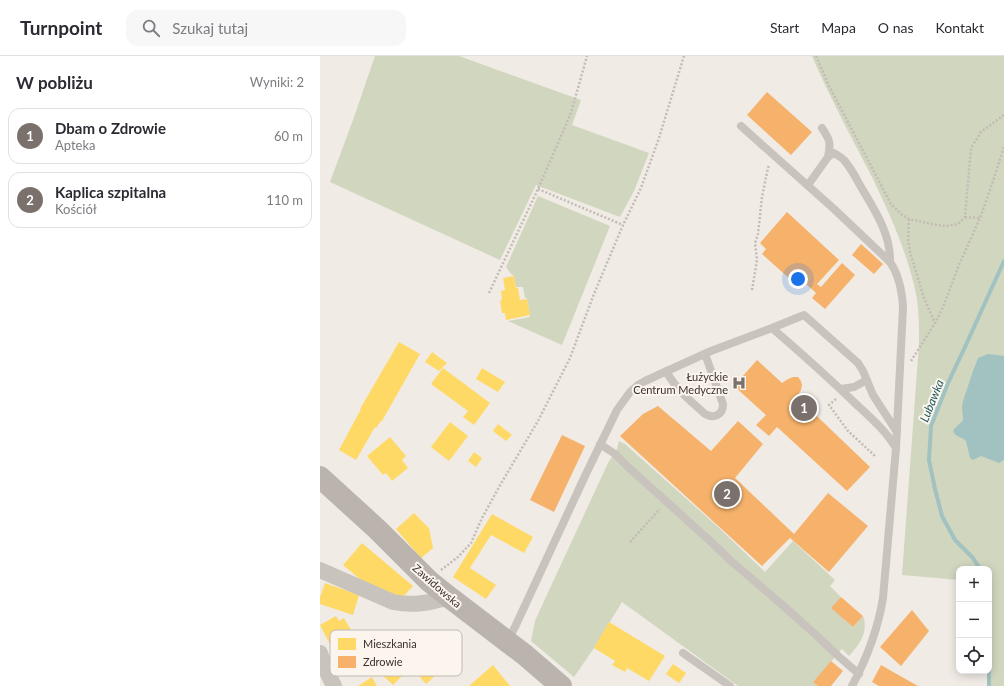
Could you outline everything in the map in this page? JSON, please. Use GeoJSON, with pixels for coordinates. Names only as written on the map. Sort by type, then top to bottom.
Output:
{"type":"FeatureCollection","features":[{"type":"Feature","properties":{"kind":"main road","name":"Zawidowska"},"geometry":{"type":"LineString","coordinates":[[320,477],[378,530],[429,581],[449,598],[508,641],[561,686]]}},
{"type":"Feature","properties":{"kind":"street"},"geometry":{"type":"LineString","coordinates":[[320,570],[393,602],[415,604],[449,598]]}},
{"type":"Feature","properties":{"kind":"street"},"geometry":{"type":"LineString","coordinates":[[320,653],[325,668],[334,686]]}},
{"type":"Feature","properties":{"kind":"lane"},"geometry":{"type":"LineString","coordinates":[[741,126],[834,208],[890,262],[900,285],[903,307],[897,432],[881,611],[872,640],[852,686]]}},
{"type":"Feature","properties":{"kind":"lane"},"geometry":{"type":"LineString","coordinates":[[822,128],[828,138],[830,147],[828,157]]}},
{"type":"Feature","properties":{"kind":"lane"},"geometry":{"type":"LineString","coordinates":[[808,185],[828,157],[834,152],[844,160],[854,174],[875,212],[884,232],[890,254],[890,262]]}},
{"type":"Feature","properties":{"kind":"lane"},"geometry":{"type":"LineString","coordinates":[[508,641],[617,410],[630,392],[645,381],[705,354],[804,315],[861,367],[873,395],[897,432]]}},
{"type":"Feature","properties":{"kind":"lane"},"geometry":{"type":"LineString","coordinates":[[772,328],[843,391],[884,431],[896,448]]}},
{"type":"Feature","properties":{"kind":"lane"},"geometry":{"type":"LineString","coordinates":[[666,371],[674,385],[705,414],[709,416],[719,415],[722,412],[723,404],[705,354]]}},
{"type":"Feature","properties":{"kind":"lane"},"geometry":{"type":"LineString","coordinates":[[843,391],[867,380]]}},
{"type":"Feature","properties":{"kind":"lane"},"geometry":{"type":"LineString","coordinates":[[600,444],[615,454],[731,561],[816,635],[858,674]]}},
{"type":"Feature","properties":{"kind":"lane"},"geometry":{"type":"LineString","coordinates":[[683,653],[730,686]]}},
{"type":"Feature","properties":{"kind":"path"},"geometry":{"type":"LineString","coordinates":[[489,293],[538,189],[571,113],[587,56]]}},
{"type":"Feature","properties":{"kind":"path"},"geometry":{"type":"LineString","coordinates":[[429,581],[441,569],[458,557],[471,543],[482,518],[538,421],[570,358],[594,294],[623,225],[641,188],[656,146],[684,56]]}},
{"type":"Feature","properties":{"kind":"path"},"geometry":{"type":"LineString","coordinates":[[816,56],[832,93],[891,204],[901,214],[910,219],[946,226],[958,224],[965,217],[971,148],[981,132],[1004,115]]}},
{"type":"Feature","properties":{"kind":"path"},"geometry":{"type":"LineString","coordinates":[[910,362],[936,323],[980,218],[1004,147]]}},
{"type":"Feature","properties":{"kind":"path"},"geometry":{"type":"LineString","coordinates":[[752,290],[757,260],[755,244],[758,234],[762,197],[772,154]]}},
{"type":"Feature","properties":{"kind":"path"},"geometry":{"type":"LineString","coordinates":[[538,189],[623,225]]}},
{"type":"Feature","properties":{"kind":"path"},"geometry":{"type":"LineString","coordinates":[[965,217],[980,218]]}},
{"type":"Feature","properties":{"kind":"path"},"geometry":{"type":"LineString","coordinates":[[910,219],[908,240],[910,252],[924,298],[936,323]]}},
{"type":"Feature","properties":{"kind":"path"},"geometry":{"type":"LineString","coordinates":[[843,391],[829,405],[848,431],[875,456]]}},
{"type":"Feature","properties":{"kind":"path"},"geometry":{"type":"LineString","coordinates":[[630,542],[667,502]]}},
{"type":"Feature","properties":{"kind":"green space"},"geometry":{"type":"Polygon","coordinates":[[[375,56],[459,56],[581,100],[572,125],[649,153],[634,191],[620,217],[536,185],[500,260],[330,182],[375,56]]]}},
{"type":"Feature","properties":{"kind":"green space"},"geometry":{"type":"Polygon","coordinates":[[[812,56],[1004,56],[1004,686],[988,686],[987,674],[992,674],[992,566],[956,566],[956,580],[902,575],[919,344],[919,316],[917,299],[914,283],[893,222],[812,56]]]}},
{"type":"Feature","properties":{"kind":"green space"},"geometry":{"type":"Polygon","coordinates":[[[538,196],[610,226],[562,345],[508,321],[530,317],[527,298],[525,298],[523,287],[516,287],[514,276],[506,267],[538,196]]]}},
{"type":"Feature","properties":{"kind":"green space"},"geometry":{"type":"Polygon","coordinates":[[[619,441],[625,444],[718,527],[765,572],[793,541],[835,580],[830,586],[841,597],[832,608],[853,627],[863,616],[865,627],[862,638],[849,656],[842,649],[813,682],[818,686],[738,686],[622,602],[594,648],[574,677],[531,641],[535,621],[608,463],[617,449],[619,441]]]}},
{"type":"Feature","properties":{"kind":"water"},"geometry":{"type":"Polygon","coordinates":[[[988,354],[1004,356],[1004,460],[999,463],[981,456],[973,460],[970,458],[966,441],[955,435],[953,431],[963,420],[963,401],[978,358],[988,354]]]}},
{"type":"Feature","properties":{"kind":"building: Mieszkania"},"geometry":{"type":"Polygon","coordinates":[[[514,276],[520,300],[527,299],[530,315],[506,320],[505,313],[502,313],[500,301],[502,300],[501,291],[505,290],[503,278],[514,276]]]}},
{"type":"Feature","properties":{"kind":"building: Mieszkania"},"geometry":{"type":"Polygon","coordinates":[[[399,342],[420,354],[382,421],[376,428],[375,427],[356,460],[339,450],[360,409],[399,342]]]}},
{"type":"Feature","properties":{"kind":"building: Mieszkania"},"geometry":{"type":"Polygon","coordinates":[[[432,352],[447,363],[439,371],[425,362],[432,352]]]}},
{"type":"Feature","properties":{"kind":"building: Mieszkania"},"geometry":{"type":"Polygon","coordinates":[[[443,368],[490,403],[474,425],[463,417],[468,411],[431,384],[443,368]]]}},
{"type":"Feature","properties":{"kind":"building: Mieszkania"},"geometry":{"type":"Polygon","coordinates":[[[482,368],[505,382],[498,392],[476,379],[482,368]]]}},
{"type":"Feature","properties":{"kind":"building: Mieszkania"},"geometry":{"type":"Polygon","coordinates":[[[450,422],[468,436],[449,461],[431,447],[450,422]]]}},
{"type":"Feature","properties":{"kind":"building: Mieszkania"},"geometry":{"type":"Polygon","coordinates":[[[498,424],[512,435],[506,441],[493,431],[498,424]]]}},
{"type":"Feature","properties":{"kind":"building: Mieszkania"},"geometry":{"type":"Polygon","coordinates":[[[390,437],[406,456],[402,460],[408,468],[392,481],[386,473],[383,475],[367,456],[390,437]]]}},
{"type":"Feature","properties":{"kind":"building: Mieszkania"},"geometry":{"type":"Polygon","coordinates":[[[474,452],[482,458],[476,467],[468,461],[474,452]]]}},
{"type":"Feature","properties":{"kind":"building: Mieszkania"},"geometry":{"type":"Polygon","coordinates":[[[414,513],[429,528],[433,548],[421,558],[396,529],[414,513]]]}},
{"type":"Feature","properties":{"kind":"building: Mieszkania"},"geometry":{"type":"Polygon","coordinates":[[[492,514],[533,537],[524,553],[491,535],[470,568],[496,585],[486,599],[453,577],[492,514]]]}},
{"type":"Feature","properties":{"kind":"building: Mieszkania"},"geometry":{"type":"Polygon","coordinates":[[[362,543],[413,586],[402,598],[361,580],[343,565],[362,543]]]}},
{"type":"Feature","properties":{"kind":"building: Mieszkania"},"geometry":{"type":"Polygon","coordinates":[[[325,583],[359,595],[353,615],[320,604],[320,597],[325,583]]]}},
{"type":"Feature","properties":{"kind":"building: Mieszkania"},"geometry":{"type":"Polygon","coordinates":[[[336,616],[339,621],[344,618],[351,630],[330,630],[330,644],[320,625],[336,616]]]}},
{"type":"Feature","properties":{"kind":"building: Mieszkania"},"geometry":{"type":"Polygon","coordinates":[[[609,622],[665,656],[649,681],[627,668],[625,672],[612,665],[615,661],[594,648],[609,622]]]}},
{"type":"Feature","properties":{"kind":"building: Mieszkania"},"geometry":{"type":"Polygon","coordinates":[[[673,664],[686,673],[679,683],[666,674],[673,664]]]}},
{"type":"Feature","properties":{"kind":"building: Mieszkania"},"geometry":{"type":"Polygon","coordinates":[[[493,665],[510,686],[469,686],[493,665]]]}},
{"type":"Feature","properties":{"kind":"building: Mieszkania"},"geometry":{"type":"Polygon","coordinates":[[[383,676],[402,676],[393,685],[383,676]]]}},
{"type":"Feature","properties":{"kind":"building: Mieszkania"},"geometry":{"type":"Polygon","coordinates":[[[419,676],[435,676],[426,684],[419,676]]]}},
{"type":"Feature","properties":{"kind":"building: Mieszkania"},"geometry":{"type":"Polygon","coordinates":[[[372,677],[377,686],[358,686],[372,677]]]}},
{"type":"Feature","properties":{"kind":"building: Zdrowie"},"geometry":{"type":"Polygon","coordinates":[[[767,92],[812,132],[791,155],[747,115],[767,92]]]}},
{"type":"Feature","properties":{"kind":"building: Zdrowie"},"geometry":{"type":"Polygon","coordinates":[[[787,212],[839,260],[817,284],[821,287],[842,263],[855,275],[825,309],[812,298],[816,293],[805,283],[800,288],[762,254],[766,249],[760,243],[787,212]]]}},
{"type":"Feature","properties":{"kind":"building: Zdrowie"},"geometry":{"type":"Polygon","coordinates":[[[861,244],[883,264],[874,274],[852,255],[861,244]]]}},
{"type":"Feature","properties":{"kind":"building: Zdrowie"},"geometry":{"type":"Polygon","coordinates":[[[757,360],[782,383],[793,377],[798,377],[802,385],[797,397],[870,467],[847,491],[777,427],[769,436],[756,425],[766,415],[734,386],[757,360]]]}},
{"type":"Feature","properties":{"kind":"building: Zdrowie"},"geometry":{"type":"Polygon","coordinates":[[[658,406],[711,451],[738,421],[763,444],[735,478],[794,534],[828,493],[868,526],[829,572],[790,538],[762,566],[620,436],[643,414],[658,406]]]}},
{"type":"Feature","properties":{"kind":"building: Zdrowie"},"geometry":{"type":"Polygon","coordinates":[[[562,435],[585,446],[554,512],[530,500],[562,435]]]}},
{"type":"Feature","properties":{"kind":"building: Zdrowie"},"geometry":{"type":"Polygon","coordinates":[[[841,597],[863,616],[853,627],[831,608],[841,597]]]}},
{"type":"Feature","properties":{"kind":"building: Zdrowie"},"geometry":{"type":"Polygon","coordinates":[[[912,610],[929,631],[901,666],[880,647],[912,610]]]}},
{"type":"Feature","properties":{"kind":"building: Zdrowie"},"geometry":{"type":"Polygon","coordinates":[[[831,661],[843,671],[831,686],[818,686],[813,682],[831,661]]]}},
{"type":"Feature","properties":{"kind":"building: Zdrowie"},"geometry":{"type":"Polygon","coordinates":[[[881,665],[918,686],[879,686],[872,682],[881,665]]]}},
{"type":"Feature","properties":{"kind":"waterway","name":"Lubawka"},"geometry":{"type":"LineString","coordinates":[[978,566],[973,558],[955,540],[942,516],[929,460],[931,426],[948,383],[1004,261]]}},
{"type":"Feature","properties":{"kind":"waterway","name":"Lubawka"},"geometry":{"type":"LineString","coordinates":[[989,674],[989,686]]}},
{"type":"Feature","properties":{"kind":"place","name":"Łużyckie Centrum Medyczne"},"geometry":{"type":"Point","coordinates":[739,383]}},
{"type":"Feature","properties":{"kind":"place","name":"Dbam o Zdrowie"},"geometry":{"type":"Point","coordinates":[804,408]}},
{"type":"Feature","properties":{"kind":"place","name":"Kaplica szpitalna"},"geometry":{"type":"Point","coordinates":[727,494]}}]}
